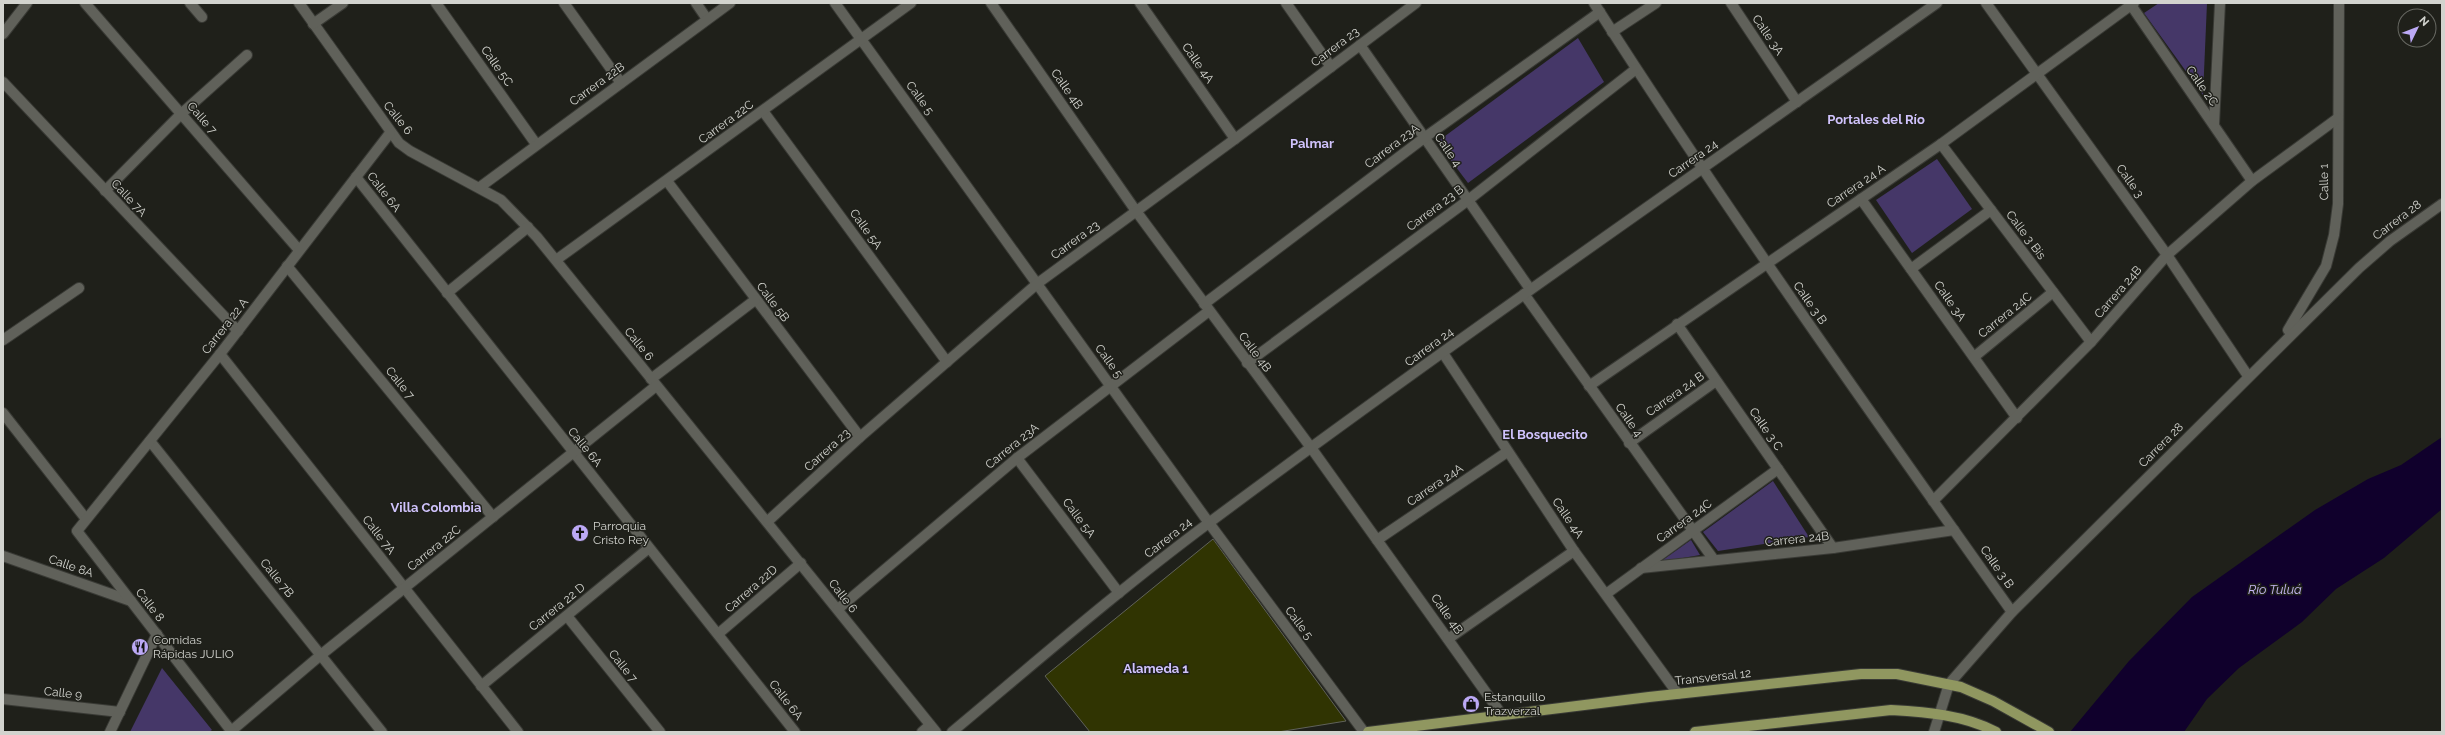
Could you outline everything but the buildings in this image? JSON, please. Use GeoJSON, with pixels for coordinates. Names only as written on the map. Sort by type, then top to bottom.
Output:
{"type":"FeatureCollection","features":[{"type":"Feature","properties":{"kind":"main road","name":"Transversal 12"},"geometry":{"type":"LineString","coordinates":[[1368,732],[1678,694],[1861,674],[1897,674],[1948,684],[1993,701],[2050,732]]}},
{"type":"Feature","properties":{"kind":"main road"},"geometry":{"type":"LineString","coordinates":[[1695,732],[1868,712],[1915,711],[1938,714],[1985,726],[1996,732]]}},
{"type":"Feature","properties":{"kind":"street"},"geometry":{"type":"LineString","coordinates":[[3,34],[27,3]]}},
{"type":"Feature","properties":{"kind":"street","name":"Calle 7"},"geometry":{"type":"LineString","coordinates":[[85,3],[299,250]]}},
{"type":"Feature","properties":{"kind":"street"},"geometry":{"type":"LineString","coordinates":[[190,3],[202,17]]}},
{"type":"Feature","properties":{"kind":"street","name":"Calle 6"},"geometry":{"type":"LineString","coordinates":[[299,3],[390,133],[410,151],[480,187],[501,200],[528,227],[768,521],[933,728]]}},
{"type":"Feature","properties":{"kind":"street"},"geometry":{"type":"LineString","coordinates":[[313,24],[343,3]]}},
{"type":"Feature","properties":{"kind":"street","name":"Calle 5C"},"geometry":{"type":"LineString","coordinates":[[436,3],[536,144]]}},
{"type":"Feature","properties":{"kind":"street"},"geometry":{"type":"LineString","coordinates":[[564,3],[621,83]]}},
{"type":"Feature","properties":{"kind":"street"},"geometry":{"type":"LineString","coordinates":[[696,3],[708,19]]}},
{"type":"Feature","properties":{"kind":"street","name":"Carrera 22B"},"geometry":{"type":"LineString","coordinates":[[480,187],[536,144],[730,3]]}},
{"type":"Feature","properties":{"kind":"street","name":"Calle 5"},"geometry":{"type":"LineString","coordinates":[[835,3],[1038,283],[1209,523],[1364,732]]}},
{"type":"Feature","properties":{"kind":"street","name":"Carrera 22C"},"geometry":{"type":"LineString","coordinates":[[556,260],[862,40],[911,3]]}},
{"type":"Feature","properties":{"kind":"street","name":"Calle 4B"},"geometry":{"type":"LineString","coordinates":[[991,3],[1136,211],[1312,449],[1502,715]]}},
{"type":"Feature","properties":{"kind":"street","name":"Calle 4A"},"geometry":{"type":"LineString","coordinates":[[1140,3],[1235,139]]}},
{"type":"Feature","properties":{"kind":"street"},"geometry":{"type":"LineString","coordinates":[[1286,3],[1331,67]]}},
{"type":"Feature","properties":{"kind":"street","name":"Carrera 23"},"geometry":{"type":"LineString","coordinates":[[768,521],[860,437],[1038,283],[1235,139],[1416,3]]}},
{"type":"Feature","properties":{"kind":"street"},"geometry":{"type":"LineString","coordinates":[[1612,32],[1656,3]]}},
{"type":"Feature","properties":{"kind":"street","name":"Calle 3A"},"geometry":{"type":"LineString","coordinates":[[1731,3],[1797,102]]}},
{"type":"Feature","properties":{"kind":"street","name":"Carrera 24"},"geometry":{"type":"LineString","coordinates":[[952,732],[1119,593],[1209,523],[1527,291],[1937,3]]}},
{"type":"Feature","properties":{"kind":"street","name":"Calle 3"},"geometry":{"type":"LineString","coordinates":[[1986,3],[2167,255],[2248,376]]}},
{"type":"Feature","properties":{"kind":"street"},"geometry":{"type":"LineString","coordinates":[[2214,126],[2220,3]]}},
{"type":"Feature","properties":{"kind":"street","name":"Calle 1"},"geometry":{"type":"LineString","coordinates":[[2278,347],[2326,266],[2333,241],[2338,204],[2339,3]]}},
{"type":"Feature","properties":{"kind":"street","name":"Carrera 24 A"},"geometry":{"type":"LineString","coordinates":[[1589,386],[1677,324],[1941,144],[2132,4]]}},
{"type":"Feature","properties":{"kind":"street","name":"Calle 2C"},"geometry":{"type":"LineString","coordinates":[[2132,4],[2252,181]]}},
{"type":"Feature","properties":{"kind":"street","name":"Calle 3 B"},"geometry":{"type":"LineString","coordinates":[[1597,7],[1636,69],[1766,263],[2012,612]]}},
{"type":"Feature","properties":{"kind":"street","name":"Carrera 23A"},"geometry":{"type":"LineString","coordinates":[[838,609],[1017,458],[1424,138],[1597,7]]}},
{"type":"Feature","properties":{"kind":"street","name":"Calle 4"},"geometry":{"type":"LineString","coordinates":[[1360,44],[1467,201],[1589,386],[1714,560]]}},
{"type":"Feature","properties":{"kind":"street"},"geometry":{"type":"LineString","coordinates":[[104,191],[181,114],[247,54]]}},
{"type":"Feature","properties":{"kind":"street","name":"Carrera 23 B"},"geometry":{"type":"LineString","coordinates":[[1247,363],[1467,201],[1636,69]]}},
{"type":"Feature","properties":{"kind":"street","name":"Calle 7A"},"geometry":{"type":"LineString","coordinates":[[3,82],[104,191],[238,331]]}},
{"type":"Feature","properties":{"kind":"street","name":"Calle 5A"},"geometry":{"type":"LineString","coordinates":[[763,111],[947,362]]}},
{"type":"Feature","properties":{"kind":"street","name":"Carrera 24B"},"geometry":{"type":"LineString","coordinates":[[1933,501],[2091,342],[2167,255],[2252,181],[2338,118]]}},
{"type":"Feature","properties":{"kind":"street","name":"Carrera 22 A"},"geometry":{"type":"LineString","coordinates":[[77,531],[220,354],[390,133]]}},
{"type":"Feature","properties":{"kind":"street","name":"Calle 3 Bis"},"geometry":{"type":"LineString","coordinates":[[1941,144],[2091,342]]}},
{"type":"Feature","properties":{"kind":"street","name":"Calle 6A"},"geometry":{"type":"LineString","coordinates":[[356,177],[795,732]]}},
{"type":"Feature","properties":{"kind":"street","name":"Calle 5B"},"geometry":{"type":"LineString","coordinates":[[667,181],[755,300],[860,437]]}},
{"type":"Feature","properties":{"kind":"street","name":"Calle 3A"},"geometry":{"type":"LineString","coordinates":[[1861,199],[2017,418]]}},
{"type":"Feature","properties":{"kind":"street","name":"Carrera 28"},"geometry":{"type":"LineString","coordinates":[[1934,732],[1948,684],[2012,612],[2278,347],[2390,241],[2442,204]]}},
{"type":"Feature","properties":{"kind":"street"},"geometry":{"type":"LineString","coordinates":[[1911,269],[1991,210]]}},
{"type":"Feature","properties":{"kind":"street"},"geometry":{"type":"LineString","coordinates":[[447,293],[528,227]]}},
{"type":"Feature","properties":{"kind":"street","name":"Calle 7"},"geometry":{"type":"LineString","coordinates":[[287,266],[493,517]]}},
{"type":"Feature","properties":{"kind":"street"},"geometry":{"type":"LineString","coordinates":[[3,340],[79,288]]}},
{"type":"Feature","properties":{"kind":"street","name":"Carrera 24C"},"geometry":{"type":"LineString","coordinates":[[1974,357],[2054,292]]}},
{"type":"Feature","properties":{"kind":"street","name":"Carrera 22C"},"geometry":{"type":"LineString","coordinates":[[231,732],[322,654],[573,452],[653,382],[755,300]]}},
{"type":"Feature","properties":{"kind":"street","name":"Calle 3 C"},"geometry":{"type":"LineString","coordinates":[[1677,324],[1833,548]]}},
{"type":"Feature","properties":{"kind":"street","name":"Calle 4A"},"geometry":{"type":"LineString","coordinates":[[1443,353],[1507,452],[1574,551],[1678,694]]}},
{"type":"Feature","properties":{"kind":"street","name":"Calle 7A"},"geometry":{"type":"LineString","coordinates":[[220,354],[518,732]]}},
{"type":"Feature","properties":{"kind":"street","name":"Carrera 24 B"},"geometry":{"type":"LineString","coordinates":[[1629,443],[1716,380]]}},
{"type":"Feature","properties":{"kind":"street"},"geometry":{"type":"LineString","coordinates":[[3,413],[86,519]]}},
{"type":"Feature","properties":{"kind":"street","name":"Calle 7B"},"geometry":{"type":"LineString","coordinates":[[150,441],[322,654],[382,732]]}},
{"type":"Feature","properties":{"kind":"street","name":"Carrera 24A"},"geometry":{"type":"LineString","coordinates":[[1377,540],[1507,452]]}},
{"type":"Feature","properties":{"kind":"street","name":"Calle 5A"},"geometry":{"type":"LineString","coordinates":[[1017,458],[1119,593]]}},
{"type":"Feature","properties":{"kind":"street","name":"Carrera 24C"},"geometry":{"type":"LineString","coordinates":[[1606,594],[1778,469]]}},
{"type":"Feature","properties":{"kind":"street","name":"Carrera 24B"},"geometry":{"type":"LineString","coordinates":[[1641,568],[1833,548],[1954,530]]}},
{"type":"Feature","properties":{"kind":"street","name":"Calle 8"},"geometry":{"type":"LineString","coordinates":[[77,531],[231,732]]}},
{"type":"Feature","properties":{"kind":"street","name":"Carrera 22 D"},"geometry":{"type":"LineString","coordinates":[[481,686],[649,548]]}},
{"type":"Feature","properties":{"kind":"street"},"geometry":{"type":"LineString","coordinates":[[1448,639],[1574,551]]}},
{"type":"Feature","properties":{"kind":"street","name":"Calle 8A"},"geometry":{"type":"LineString","coordinates":[[3,556],[131,601]]}},
{"type":"Feature","properties":{"kind":"street","name":"Carrera 22D"},"geometry":{"type":"LineString","coordinates":[[718,634],[801,563]]}},
{"type":"Feature","properties":{"kind":"street","name":"Calle 7"},"geometry":{"type":"LineString","coordinates":[[567,616],[660,732]]}},
{"type":"Feature","properties":{"kind":"street"},"geometry":{"type":"LineString","coordinates":[[110,732],[157,634]]}},
{"type":"Feature","properties":{"kind":"street","name":"Calle 9"},"geometry":{"type":"LineString","coordinates":[[3,699],[120,712]]}},
{"type":"Feature","properties":{"kind":"street"},"geometry":{"type":"LineString","coordinates":[[922,732],[933,728]]}},
{"type":"Feature","properties":{"kind":"shaded area"},"geometry":{"type":"Polygon","coordinates":[[[2159,3],[2207,3],[2203,95],[2144,13],[2159,3]]]}},
{"type":"Feature","properties":{"kind":"shaded area"},"geometry":{"type":"Polygon","coordinates":[[[1578,38],[1604,82],[1468,183],[1437,142],[1578,38]]]}},
{"type":"Feature","properties":{"kind":"shaded area"},"geometry":{"type":"Polygon","coordinates":[[[1937,159],[1972,209],[1912,253],[1876,200],[1937,159]]]}},
{"type":"Feature","properties":{"kind":"shaded area"},"geometry":{"type":"Polygon","coordinates":[[[1773,481],[1809,537],[1718,551],[1703,532],[1773,481]]]}},
{"type":"Feature","properties":{"kind":"shaded area"},"geometry":{"type":"Polygon","coordinates":[[[1691,540],[1700,555],[1660,562],[1691,540]]]}},
{"type":"Feature","properties":{"kind":"shaded area"},"geometry":{"type":"Polygon","coordinates":[[[162,668],[212,730],[209,732],[130,732],[162,668]]]}},
{"type":"Feature","properties":{"kind":"water","name":"Río Tuluá"},"geometry":{"type":"Polygon","coordinates":[[[2442,437],[2442,509],[2384,558],[2336,589],[2302,622],[2239,668],[2207,699],[2184,732],[2070,732],[2129,661],[2192,597],[2315,510],[2368,479],[2401,465],[2442,437]]]}},
{"type":"Feature","properties":{"kind":"place","name":"Parroquia Cristo Rey"},"geometry":{"type":"Point","coordinates":[580,533]}},
{"type":"Feature","properties":{"kind":"place","name":"Comidas Rápidas JULIO"},"geometry":{"type":"Point","coordinates":[140,647]}},
{"type":"Feature","properties":{"kind":"place","name":"Estanquillo Trazverzal"},"geometry":{"type":"Point","coordinates":[1471,704]}},
{"type":"Feature","properties":{"kind":"district","name":"Portales del Río"},"geometry":{"type":"Point","coordinates":[1876,119]}},
{"type":"Feature","properties":{"kind":"district","name":"Palmar"},"geometry":{"type":"Point","coordinates":[1312,143]}},
{"type":"Feature","properties":{"kind":"district","name":"El Bosquecito"},"geometry":{"type":"Point","coordinates":[1545,434]}},
{"type":"Feature","properties":{"kind":"district","name":"Villa Colombia"},"geometry":{"type":"Point","coordinates":[436,507]}},
{"type":"Feature","properties":{"kind":"district","name":"Alameda 1"},"geometry":{"type":"Point","coordinates":[1156,668]}}]}
